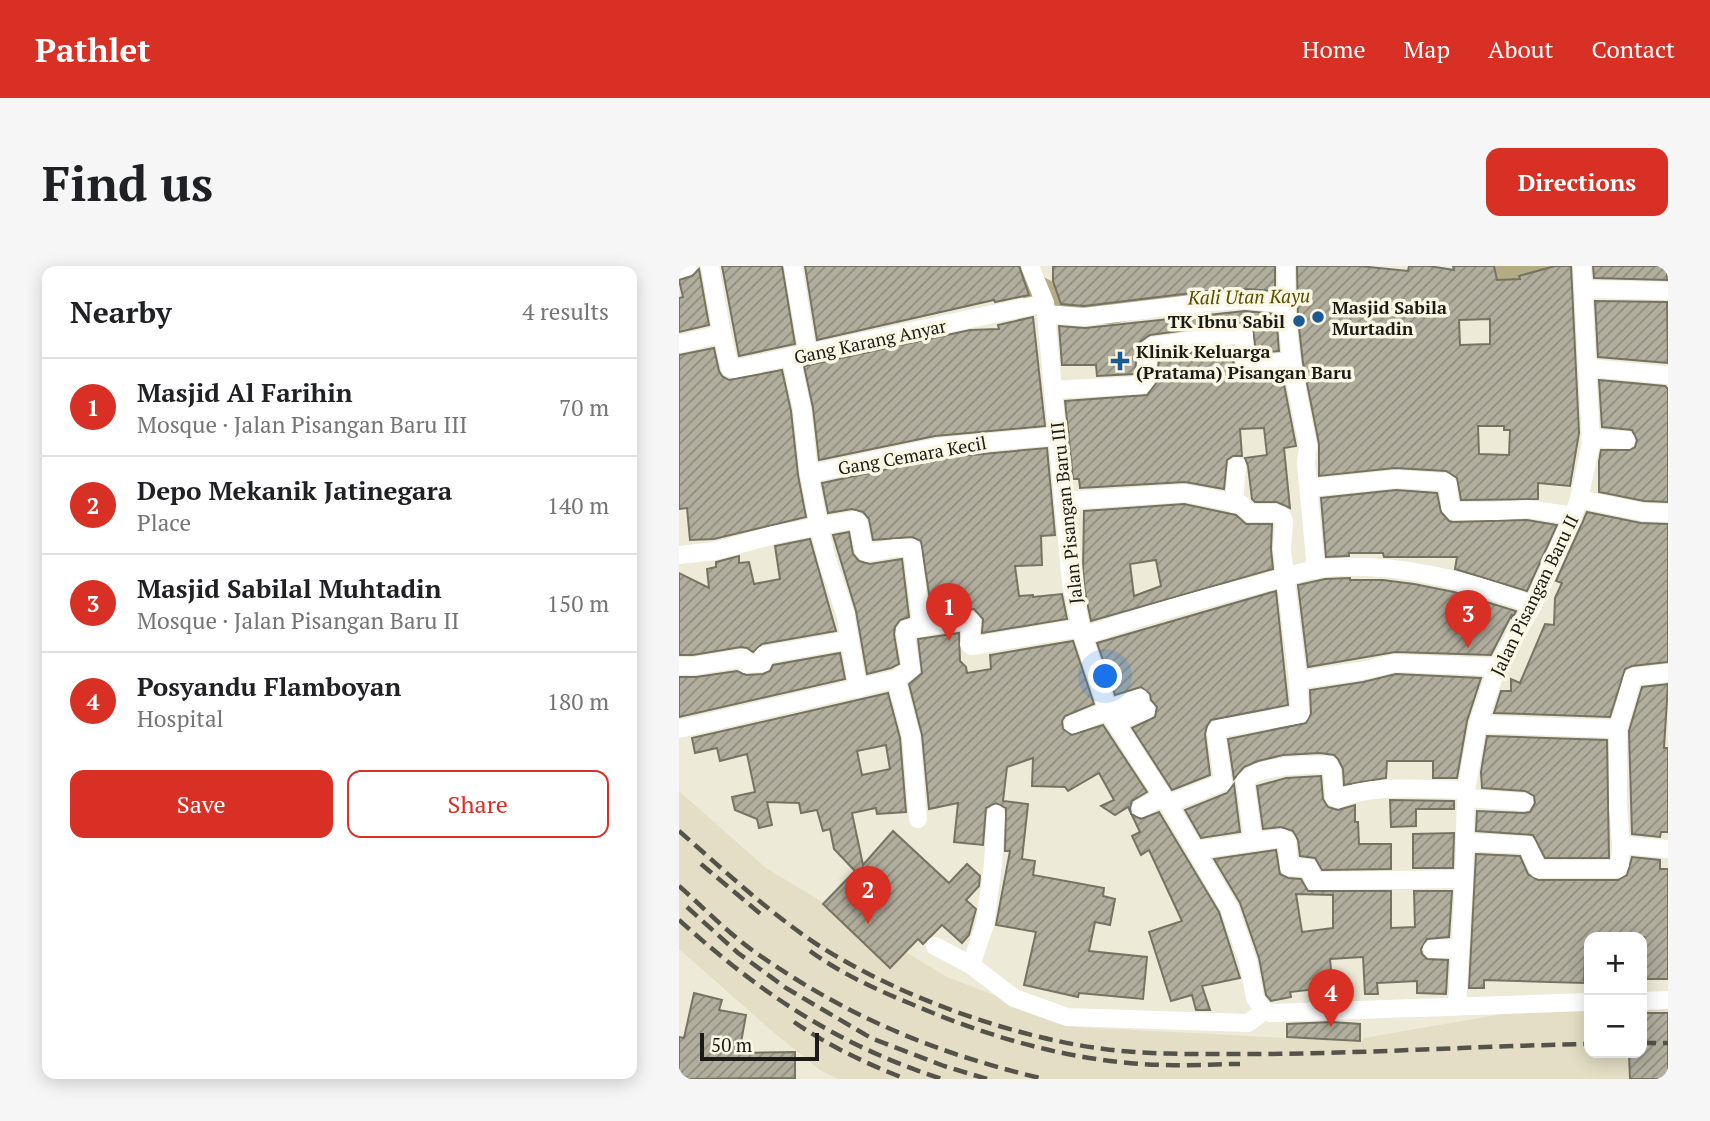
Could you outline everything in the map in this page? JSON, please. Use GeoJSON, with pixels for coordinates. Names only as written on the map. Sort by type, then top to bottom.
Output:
{"type":"FeatureCollection","features":[{"type":"Feature","properties":{"kind":"street"},"geometry":{"type":"LineString","coordinates":[[679,269],[688,266]]}},
{"type":"Feature","properties":{"kind":"street"},"geometry":{"type":"LineString","coordinates":[[679,344],[722,334],[710,266]]}},
{"type":"Feature","properties":{"kind":"street"},"geometry":{"type":"LineString","coordinates":[[793,266],[809,474],[827,560],[845,613],[858,689]]}},
{"type":"Feature","properties":{"kind":"street","name":"Jalan Pisangan Baru III"},"geometry":{"type":"LineString","coordinates":[[1030,266],[1044,302],[1071,583],[1082,632],[1110,714],[1229,907],[1248,962],[1255,998],[1264,1011]]}},
{"type":"Feature","properties":{"kind":"street"},"geometry":{"type":"LineString","coordinates":[[1286,266],[1291,361],[1308,446],[1306,463],[1316,570]]}},
{"type":"Feature","properties":{"kind":"street","name":"Jalan Pisangan Baru II"},"geometry":{"type":"LineString","coordinates":[[1457,1006],[1466,794],[1478,724],[1497,667],[1533,605],[1576,508],[1590,438],[1582,266]]}},
{"type":"Feature","properties":{"kind":"street"},"geometry":{"type":"LineString","coordinates":[[1583,289],[1668,291]]}},
{"type":"Feature","properties":{"kind":"street","name":"Gang Karang Anyar"},"geometry":{"type":"LineString","coordinates":[[722,334],[730,368],[800,356],[1044,302],[1084,317],[1197,303],[1287,299]]}},
{"type":"Feature","properties":{"kind":"street"},"geometry":{"type":"LineString","coordinates":[[1053,390],[1142,385],[1146,380],[1148,350],[1152,346],[1241,334],[1244,335],[1245,366],[1291,361]]}},
{"type":"Feature","properties":{"kind":"street"},"geometry":{"type":"LineString","coordinates":[[1588,368],[1668,375]]}},
{"type":"Feature","properties":{"kind":"street","name":"Gang Cemara Kecil"},"geometry":{"type":"LineString","coordinates":[[809,474],[937,447],[1057,436]]}},
{"type":"Feature","properties":{"kind":"street"},"geometry":{"type":"LineString","coordinates":[[1590,438],[1626,440]]}},
{"type":"Feature","properties":{"kind":"street"},"geometry":{"type":"LineString","coordinates":[[1234,504],[1237,466]]}},
{"type":"Feature","properties":{"kind":"street"},"geometry":{"type":"LineString","coordinates":[[1309,488],[1396,479],[1445,482],[1448,485],[1450,506],[1454,511],[1576,508],[1668,513]]}},
{"type":"Feature","properties":{"kind":"street"},"geometry":{"type":"LineString","coordinates":[[1063,501],[1185,493],[1243,505],[1250,513],[1275,513],[1281,515],[1284,521],[1282,550],[1300,714],[1218,729],[1216,732],[1223,782],[1141,808]]}},
{"type":"Feature","properties":{"kind":"street"},"geometry":{"type":"LineString","coordinates":[[679,555],[715,551],[774,535],[854,520],[858,522],[864,551],[868,553],[912,548],[922,628]]}},
{"type":"Feature","properties":{"kind":"street"},"geometry":{"type":"LineString","coordinates":[[679,729],[896,679],[911,669],[905,632],[907,629],[970,620],[969,644],[972,646],[1082,632],[1316,570],[1371,568],[1442,576],[1491,589],[1533,605]]}},
{"type":"Feature","properties":{"kind":"street"},"geometry":{"type":"LineString","coordinates":[[679,666],[694,667],[743,658],[747,664],[762,663],[764,655],[849,640]]}},
{"type":"Feature","properties":{"kind":"street"},"geometry":{"type":"LineString","coordinates":[[1298,680],[1395,663],[1497,667]]}},
{"type":"Feature","properties":{"kind":"street"},"geometry":{"type":"LineString","coordinates":[[1465,842],[1527,845],[1538,869],[1617,869],[1621,864],[1618,729],[1633,677],[1668,674]]}},
{"type":"Feature","properties":{"kind":"street"},"geometry":{"type":"LineString","coordinates":[[896,679],[911,736],[918,819]]}},
{"type":"Feature","properties":{"kind":"street"},"geometry":{"type":"LineString","coordinates":[[1073,724],[1143,704]]}},
{"type":"Feature","properties":{"kind":"street"},"geometry":{"type":"LineString","coordinates":[[1478,724],[1618,729]]}},
{"type":"Feature","properties":{"kind":"street"},"geometry":{"type":"LineString","coordinates":[[1253,840],[1245,780],[1259,772],[1290,766],[1329,765],[1332,770],[1334,797],[1338,799],[1350,793],[1381,790],[1466,794],[1524,802]]}},
{"type":"Feature","properties":{"kind":"street"},"geometry":{"type":"LineString","coordinates":[[971,965],[985,924],[996,814]]}},
{"type":"Feature","properties":{"kind":"street"},"geometry":{"type":"LineString","coordinates":[[1196,850],[1253,840],[1285,839],[1289,867],[1309,868],[1314,881],[1464,879]]}},
{"type":"Feature","properties":{"kind":"street"},"geometry":{"type":"LineString","coordinates":[[1621,845],[1668,849]]}},
{"type":"Feature","properties":{"kind":"street"},"geometry":{"type":"LineString","coordinates":[[935,946],[971,965],[1014,998],[1067,1017],[1248,1023],[1264,1011],[1271,1013],[1584,1002]]}},
{"type":"Feature","properties":{"kind":"street"},"geometry":{"type":"LineString","coordinates":[[1432,949],[1460,948]]}},
{"type":"Feature","properties":{"kind":"street"},"geometry":{"type":"LineString","coordinates":[[1647,1001],[1668,1000]]}},
{"type":"Feature","properties":{"kind":"shaded area"},"geometry":{"type":"Polygon","coordinates":[[[679,791],[766,868],[947,977],[1077,1027],[1361,1042],[1364,1038],[1584,1002],[1584,1058],[1647,1058],[1647,1002],[1668,1002],[1668,1079],[838,1079],[820,1070],[772,1031],[679,949],[679,791]]]}},
{"type":"Feature","properties":{"kind":"building"},"geometry":{"type":"Polygon","coordinates":[[[722,266],[782,266],[795,344],[739,356],[722,266]]]}},
{"type":"Feature","properties":{"kind":"building"},"geometry":{"type":"Polygon","coordinates":[[[805,266],[1019,266],[1029,295],[995,302],[994,300],[817,340],[805,266]]]}},
{"type":"Feature","properties":{"kind":"building"},"geometry":{"type":"Polygon","coordinates":[[[1053,266],[1275,266],[1275,291],[1208,291],[1084,306],[1061,304],[1053,281],[1053,266]]]}},
{"type":"Feature","properties":{"kind":"building"},"geometry":{"type":"Polygon","coordinates":[[[1297,266],[1359,266],[1408,271],[1409,266],[1454,270],[1453,266],[1494,266],[1497,280],[1520,279],[1519,276],[1555,266],[1571,266],[1579,433],[1570,486],[1538,483],[1538,499],[1461,500],[1457,478],[1446,471],[1395,468],[1319,476],[1319,444],[1303,363],[1298,319],[1297,266]],[[1490,319],[1459,320],[1460,345],[1490,344],[1490,319]],[[1478,426],[1479,454],[1509,455],[1510,430],[1504,430],[1504,426],[1478,426]]]}},
{"type":"Feature","properties":{"kind":"building"},"geometry":{"type":"Polygon","coordinates":[[[1593,266],[1667,266],[1667,280],[1594,278],[1593,266]]]}},
{"type":"Feature","properties":{"kind":"building"},"geometry":{"type":"Polygon","coordinates":[[[699,269],[709,325],[679,332],[679,298],[683,297],[679,280],[692,276],[699,269]]]}},
{"type":"Feature","properties":{"kind":"building"},"geometry":{"type":"Polygon","coordinates":[[[1595,301],[1667,302],[1668,363],[1598,357],[1595,301]]]}},
{"type":"Feature","properties":{"kind":"building"},"geometry":{"type":"Polygon","coordinates":[[[1245,311],[1276,314],[1279,351],[1256,353],[1253,329],[1248,324],[1239,323],[1150,335],[1140,342],[1137,348],[1135,374],[1097,376],[1096,365],[1062,365],[1059,326],[1085,328],[1245,311]]]}},
{"type":"Feature","properties":{"kind":"building"},"geometry":{"type":"Polygon","coordinates":[[[1033,317],[1045,426],[935,436],[819,460],[813,408],[804,366],[970,330],[999,329],[998,325],[1033,317]]]}},
{"type":"Feature","properties":{"kind":"building"},"geometry":{"type":"Polygon","coordinates":[[[1233,347],[1234,367],[1240,376],[1282,374],[1296,446],[1284,448],[1290,508],[1277,502],[1255,502],[1252,499],[1245,458],[1267,455],[1264,428],[1240,429],[1242,456],[1233,456],[1227,460],[1224,489],[1185,482],[1080,488],[1079,479],[1073,479],[1065,401],[1147,395],[1157,382],[1159,357],[1233,347]]]}},
{"type":"Feature","properties":{"kind":"building"},"geometry":{"type":"Polygon","coordinates":[[[714,348],[719,371],[729,380],[782,370],[791,411],[806,517],[714,539],[690,540],[687,508],[679,509],[679,355],[714,348]]]}},
{"type":"Feature","properties":{"kind":"building"},"geometry":{"type":"Polygon","coordinates":[[[1599,380],[1665,386],[1668,389],[1668,502],[1644,501],[1599,492],[1601,450],[1630,450],[1635,447],[1637,440],[1632,430],[1602,427],[1599,380]]]}},
{"type":"Feature","properties":{"kind":"building"},"geometry":{"type":"Polygon","coordinates":[[[1047,448],[1055,535],[1041,536],[1042,565],[1015,566],[1019,596],[1062,594],[1067,619],[982,633],[983,619],[974,609],[932,614],[921,541],[912,537],[873,540],[869,519],[863,512],[852,509],[828,513],[822,483],[939,458],[1047,448]]]}},
{"type":"Feature","properties":{"kind":"building"},"geometry":{"type":"Polygon","coordinates":[[[1396,490],[1437,493],[1441,512],[1453,522],[1527,520],[1557,525],[1527,591],[1455,569],[1457,557],[1384,557],[1383,553],[1349,553],[1349,556],[1326,557],[1321,498],[1396,490]]]}},
{"type":"Feature","properties":{"kind":"building"},"geometry":{"type":"Polygon","coordinates":[[[1184,504],[1236,515],[1246,524],[1272,524],[1273,569],[1091,621],[1083,571],[1084,511],[1184,504]],[[1156,560],[1130,564],[1134,596],[1161,586],[1156,560]]]}},
{"type":"Feature","properties":{"kind":"building"},"geometry":{"type":"Polygon","coordinates":[[[1587,512],[1641,523],[1668,524],[1668,662],[1625,669],[1610,717],[1494,713],[1501,691],[1511,691],[1511,679],[1520,683],[1545,624],[1554,625],[1555,598],[1562,583],[1556,581],[1587,512]]]}},
{"type":"Feature","properties":{"kind":"building"},"geometry":{"type":"Polygon","coordinates":[[[849,532],[853,554],[859,561],[870,564],[902,559],[909,617],[900,620],[895,627],[899,664],[867,674],[856,611],[833,535],[849,532]]]}},
{"type":"Feature","properties":{"kind":"building"},"geometry":{"type":"Polygon","coordinates":[[[810,539],[836,631],[762,644],[753,652],[741,647],[679,655],[679,573],[709,588],[707,569],[716,567],[716,562],[739,556],[739,563],[749,562],[754,584],[780,579],[775,546],[810,539]]]}},
{"type":"Feature","properties":{"kind":"building"},"geometry":{"type":"Polygon","coordinates":[[[1350,578],[1414,584],[1454,592],[1516,611],[1491,655],[1395,652],[1308,667],[1298,585],[1325,579],[1350,578]]]}},
{"type":"Feature","properties":{"kind":"building"},"geometry":{"type":"Polygon","coordinates":[[[1276,591],[1288,705],[1211,720],[1205,734],[1210,775],[1172,790],[1132,728],[1155,717],[1157,707],[1150,694],[1141,687],[1115,695],[1097,643],[1276,591]]]}},
{"type":"Feature","properties":{"kind":"building"},"geometry":{"type":"Polygon","coordinates":[[[959,633],[960,661],[966,667],[967,673],[991,669],[990,655],[1073,641],[1094,704],[1065,716],[1062,721],[1063,729],[1072,735],[1103,725],[1147,792],[1132,801],[1131,813],[1128,807],[1115,815],[1101,806],[1114,800],[1099,773],[1068,791],[1065,787],[1032,786],[1033,758],[1007,767],[1003,801],[1028,804],[1022,859],[1035,861],[1033,875],[1104,888],[1103,896],[1115,899],[1110,925],[1095,922],[1089,951],[1147,957],[1143,999],[1079,993],[1078,997],[1024,985],[1036,932],[996,925],[1010,851],[1005,851],[1006,808],[996,803],[986,808],[983,845],[954,842],[958,803],[929,809],[922,735],[909,684],[922,673],[918,639],[959,633]]]}},
{"type":"Feature","properties":{"kind":"building"},"geometry":{"type":"Polygon","coordinates":[[[840,653],[845,679],[679,717],[679,677],[737,671],[746,675],[763,674],[770,671],[773,665],[840,653]]]}},
{"type":"Feature","properties":{"kind":"building"},"geometry":{"type":"Polygon","coordinates":[[[1396,674],[1481,678],[1467,721],[1457,778],[1433,778],[1433,761],[1387,761],[1386,778],[1344,785],[1343,769],[1338,759],[1334,755],[1320,753],[1283,755],[1258,761],[1244,767],[1234,779],[1228,739],[1306,723],[1311,714],[1310,690],[1396,674]]]}},
{"type":"Feature","properties":{"kind":"building"},"geometry":{"type":"Polygon","coordinates":[[[1668,684],[1664,748],[1668,748],[1668,832],[1661,832],[1660,837],[1632,834],[1629,731],[1642,687],[1668,684]]]}},
{"type":"Feature","properties":{"kind":"building"},"geometry":{"type":"Polygon","coordinates":[[[888,693],[900,738],[906,812],[877,814],[876,808],[852,813],[863,865],[893,831],[949,883],[967,864],[980,876],[979,886],[966,900],[976,909],[969,935],[962,943],[942,925],[923,944],[918,939],[890,968],[823,904],[855,871],[834,849],[830,829],[823,831],[817,810],[801,813],[799,803],[767,802],[772,825],[759,828],[757,819],[735,810],[732,797],[755,792],[747,754],[720,761],[717,748],[695,753],[692,738],[888,693]],[[886,745],[857,751],[862,775],[890,769],[886,745]]]}},
{"type":"Feature","properties":{"kind":"building"},"geometry":{"type":"Polygon","coordinates":[[[1487,736],[1607,740],[1609,858],[1545,858],[1533,835],[1476,831],[1477,811],[1524,813],[1530,812],[1535,803],[1534,796],[1525,791],[1482,788],[1481,772],[1487,736]]]}},
{"type":"Feature","properties":{"kind":"building"},"geometry":{"type":"Polygon","coordinates":[[[1321,776],[1323,799],[1328,807],[1338,810],[1355,805],[1359,844],[1391,844],[1391,869],[1322,870],[1315,858],[1300,856],[1298,840],[1293,831],[1281,827],[1263,829],[1257,786],[1286,778],[1321,776]]]}},
{"type":"Feature","properties":{"kind":"building"},"geometry":{"type":"Polygon","coordinates":[[[1234,784],[1240,832],[1201,838],[1185,810],[1227,793],[1234,784]]]}},
{"type":"Feature","properties":{"kind":"building"},"geometry":{"type":"Polygon","coordinates":[[[1390,800],[1454,801],[1454,809],[1416,809],[1416,826],[1391,827],[1390,800]]]}},
{"type":"Feature","properties":{"kind":"building"},"geometry":{"type":"Polygon","coordinates":[[[1159,812],[1219,912],[1240,978],[1202,986],[1210,1010],[1196,1010],[1192,995],[1171,1001],[1149,932],[1182,921],[1149,850],[1141,855],[1132,836],[1140,832],[1131,814],[1141,819],[1159,812]]]}},
{"type":"Feature","properties":{"kind":"building"},"geometry":{"type":"Polygon","coordinates":[[[1454,833],[1453,868],[1413,868],[1413,834],[1454,833]]]}},
{"type":"Feature","properties":{"kind":"building"},"geometry":{"type":"Polygon","coordinates":[[[1276,850],[1280,874],[1301,879],[1308,891],[1391,891],[1391,928],[1415,927],[1414,891],[1452,891],[1449,937],[1427,939],[1421,949],[1427,959],[1448,960],[1446,994],[1417,993],[1417,981],[1377,983],[1378,994],[1365,994],[1363,957],[1330,959],[1333,992],[1316,994],[1316,989],[1290,992],[1291,997],[1271,1001],[1266,995],[1259,958],[1240,903],[1214,859],[1276,850]],[[1296,894],[1302,932],[1333,928],[1333,895],[1296,894]]]}},
{"type":"Feature","properties":{"kind":"building"},"geometry":{"type":"Polygon","coordinates":[[[1476,854],[1520,856],[1528,874],[1538,880],[1618,880],[1627,875],[1632,857],[1660,860],[1660,869],[1668,869],[1668,979],[1647,979],[1647,932],[1584,932],[1584,983],[1484,980],[1484,988],[1469,988],[1476,854]]]}},
{"type":"Feature","properties":{"kind":"building"},"geometry":{"type":"Polygon","coordinates":[[[694,993],[722,1000],[719,1010],[746,1015],[739,1053],[795,1052],[795,1078],[679,1079],[679,1037],[684,1038],[694,993]]]}},
{"type":"Feature","properties":{"kind":"building"},"geometry":{"type":"Polygon","coordinates":[[[1647,1013],[1668,1013],[1668,1079],[1630,1079],[1629,1058],[1647,1058],[1647,1013]]]}},
{"type":"Feature","properties":{"kind":"building"},"geometry":{"type":"Polygon","coordinates":[[[1287,1024],[1360,1024],[1360,1041],[1287,1037],[1287,1024]]]}},
{"type":"Feature","properties":{"kind":"waterway","name":"Kali Utan Kayu"},"geometry":{"type":"LineString","coordinates":[[1004,266],[1032,287],[1079,310],[1111,310],[1150,299],[1191,298]]}},
{"type":"Feature","properties":{"kind":"waterway","name":"Kali Utan Kayu"},"geometry":{"type":"LineString","coordinates":[[1461,290],[1546,266]]}},
{"type":"Feature","properties":{"kind":"railway"},"geometry":{"type":"LineString","coordinates":[[679,831],[782,919],[849,964],[956,1012],[1031,1035],[1104,1049],[1175,1054],[1332,1053],[1584,1044]]}},
{"type":"Feature","properties":{"kind":"railway"},"geometry":{"type":"LineString","coordinates":[[701,864],[763,916]]}},
{"type":"Feature","properties":{"kind":"railway"},"geometry":{"type":"LineString","coordinates":[[679,886],[752,950],[856,1013],[892,1030],[965,1057],[1044,1079]]}},
{"type":"Feature","properties":{"kind":"railway"},"geometry":{"type":"LineString","coordinates":[[687,907],[738,953],[786,988],[871,1038],[987,1079]]}},
{"type":"Feature","properties":{"kind":"railway"},"geometry":{"type":"LineString","coordinates":[[679,920],[740,971],[801,1014],[868,1050],[942,1079]]}},
{"type":"Feature","properties":{"kind":"railway"},"geometry":{"type":"LineString","coordinates":[[810,951],[896,998],[971,1027],[1034,1046],[1066,1054],[1132,1063],[1240,1064]]}},
{"type":"Feature","properties":{"kind":"railway"},"geometry":{"type":"LineString","coordinates":[[794,1022],[849,1054],[906,1079]]}},
{"type":"Feature","properties":{"kind":"railway"},"geometry":{"type":"LineString","coordinates":[[1647,1043],[1668,1043]]}},
{"type":"Feature","properties":{"kind":"place","name":"Masjid Sabila Murtadin"},"geometry":{"type":"Point","coordinates":[1318,317]}},
{"type":"Feature","properties":{"kind":"place","name":"TK Ibnu Sabil"},"geometry":{"type":"Point","coordinates":[1299,321]}},
{"type":"Feature","properties":{"kind":"place","name":"Klinik Keluarga (Pratama) Pisangan Baru"},"geometry":{"type":"Point","coordinates":[1120,361]}},
{"type":"Feature","properties":{"kind":"place","name":"Masjid Al Farihin"},"geometry":{"type":"Point","coordinates":[949,641]}},
{"type":"Feature","properties":{"kind":"place","name":"Masjid Sabilal Muhtadin"},"geometry":{"type":"Point","coordinates":[1468,648]}},
{"type":"Feature","properties":{"kind":"place","name":"Depo Mekanik Jatinegara"},"geometry":{"type":"Point","coordinates":[868,924]}},
{"type":"Feature","properties":{"kind":"place","name":"Posyandu Flamboyan"},"geometry":{"type":"Point","coordinates":[1331,1027]}}]}
